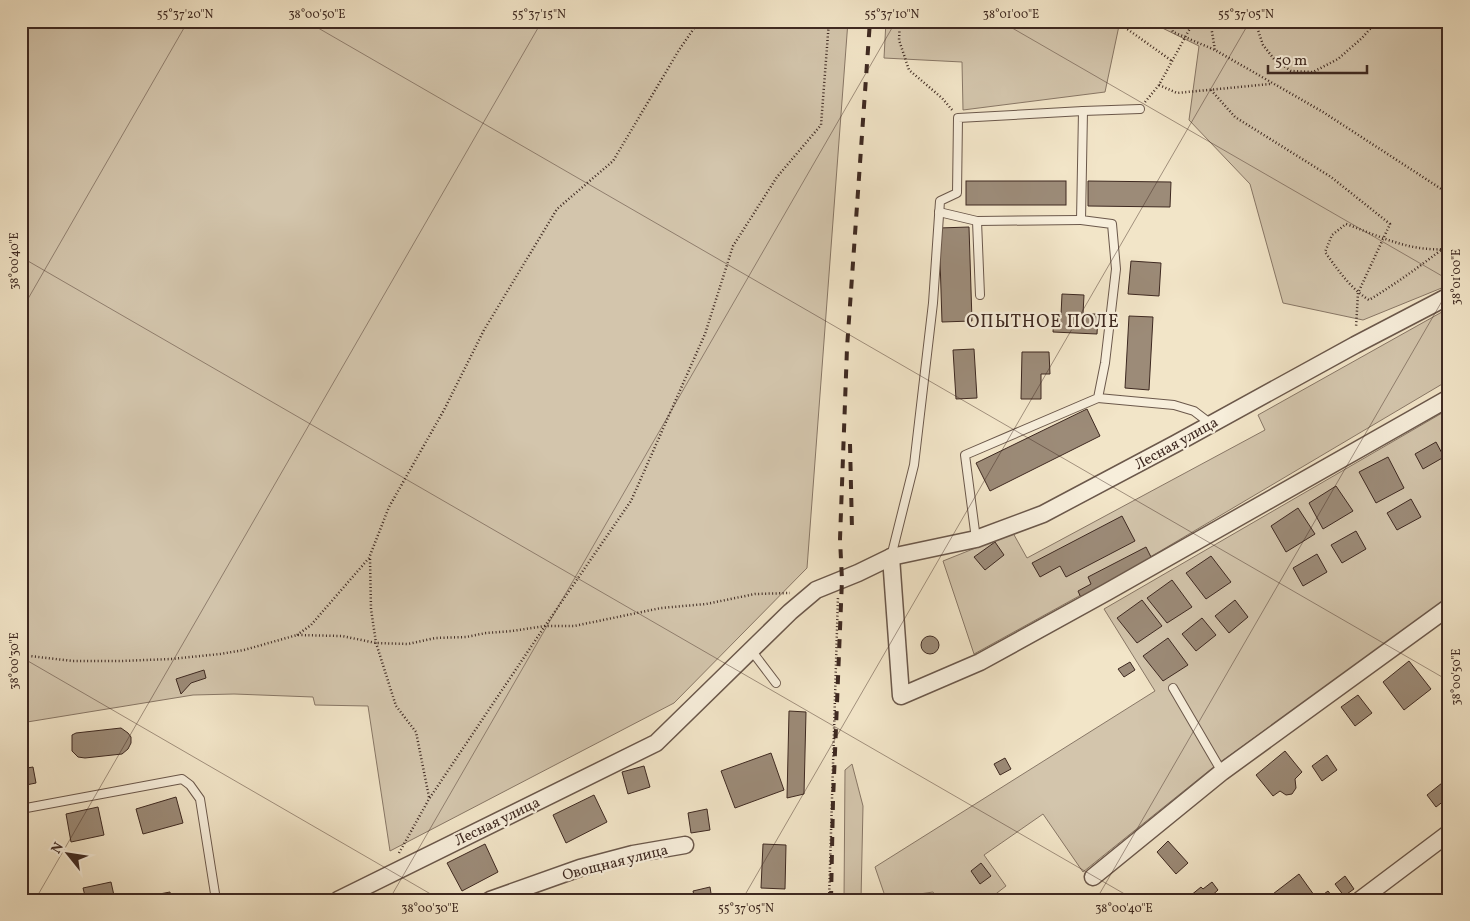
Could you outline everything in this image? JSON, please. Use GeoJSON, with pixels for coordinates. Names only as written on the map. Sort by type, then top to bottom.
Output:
{"type":"FeatureCollection","features":[{"type":"Feature","properties":{"kind":"street","name":"Лесная улица"},"geometry":{"type":"LineString","coordinates":[[338,900],[656,743],[790,612],[816,590],[839,582],[891,557],[976,539],[1043,514],[1355,344],[1449,296]]}},
{"type":"Feature","properties":{"kind":"street"},"geometry":{"type":"LineString","coordinates":[[891,557],[901,696],[980,662],[1449,398]]}},
{"type":"Feature","properties":{"kind":"street"},"geometry":{"type":"LineString","coordinates":[[1093,877],[1222,772],[1449,607]]}},
{"type":"Feature","properties":{"kind":"street"},"geometry":{"type":"LineString","coordinates":[[1360,900],[1449,833]]}},
{"type":"Feature","properties":{"kind":"street","name":"Овощная улица"},"geometry":{"type":"LineString","coordinates":[[490,900],[580,868],[633,854],[685,846]]}},
{"type":"Feature","properties":{"kind":"lane"},"geometry":{"type":"LineString","coordinates":[[891,557],[914,465],[933,303],[940,201],[957,193],[958,118],[1082,110],[1140,109]]}},
{"type":"Feature","properties":{"kind":"lane"},"geometry":{"type":"LineString","coordinates":[[1081,220],[1082,110]]}},
{"type":"Feature","properties":{"kind":"lane"},"geometry":{"type":"LineString","coordinates":[[939,212],[977,221],[1081,220],[1112,224],[1116,269],[1105,362],[1098,398]]}},
{"type":"Feature","properties":{"kind":"lane"},"geometry":{"type":"LineString","coordinates":[[977,221],[980,295]]}},
{"type":"Feature","properties":{"kind":"lane"},"geometry":{"type":"LineString","coordinates":[[976,539],[966,455],[1098,398],[1174,405],[1194,411],[1211,424]]}},
{"type":"Feature","properties":{"kind":"lane"},"geometry":{"type":"LineString","coordinates":[[751,650],[776,683]]}},
{"type":"Feature","properties":{"kind":"lane"},"geometry":{"type":"LineString","coordinates":[[1173,688],[1222,772]]}},
{"type":"Feature","properties":{"kind":"lane"},"geometry":{"type":"LineString","coordinates":[[21,809],[182,779],[200,799],[216,900]]}},
{"type":"Feature","properties":{"kind":"path"},"geometry":{"type":"LineString","coordinates":[[429,798],[416,732],[396,706],[376,643],[371,609],[370,558],[388,507],[444,410],[484,330],[557,209],[613,161],[679,50],[699,21]]}},
{"type":"Feature","properties":{"kind":"path"},"geometry":{"type":"LineString","coordinates":[[406,853],[397,857],[429,798],[631,500],[705,334],[734,246],[777,177],[821,125],[829,21]]}},
{"type":"Feature","properties":{"kind":"path"},"geometry":{"type":"LineString","coordinates":[[900,21],[899,40],[909,70],[942,98],[958,118]]}},
{"type":"Feature","properties":{"kind":"path"},"geometry":{"type":"LineString","coordinates":[[1116,21],[1172,61]]}},
{"type":"Feature","properties":{"kind":"path"},"geometry":{"type":"LineString","coordinates":[[1168,21],[1173,32],[1215,50],[1323,112],[1449,194]]}},
{"type":"Feature","properties":{"kind":"path"},"geometry":{"type":"LineString","coordinates":[[1140,109],[1159,85],[1194,21]]}},
{"type":"Feature","properties":{"kind":"path"},"geometry":{"type":"LineString","coordinates":[[1212,21],[1211,26],[1215,50]]}},
{"type":"Feature","properties":{"kind":"path"},"geometry":{"type":"LineString","coordinates":[[1255,21],[1263,45],[1274,59],[1291,71],[1313,72],[1338,59],[1362,38],[1377,21]]}},
{"type":"Feature","properties":{"kind":"path"},"geometry":{"type":"LineString","coordinates":[[1159,85],[1178,93],[1272,84]]}},
{"type":"Feature","properties":{"kind":"path"},"geometry":{"type":"LineString","coordinates":[[1211,90],[1235,117],[1331,177],[1390,224],[1358,293],[1355,344]]}},
{"type":"Feature","properties":{"kind":"path"},"geometry":{"type":"LineString","coordinates":[[1449,244],[1442,249],[1397,283],[1369,300],[1358,293],[1339,272],[1325,252],[1332,235],[1346,224],[1401,245],[1423,249],[1442,249],[1449,249]]}},
{"type":"Feature","properties":{"kind":"path"},"geometry":{"type":"LineString","coordinates":[[297,635],[311,625],[370,558]]}},
{"type":"Feature","properties":{"kind":"path"},"geometry":{"type":"LineString","coordinates":[[829,900],[839,582]]}},
{"type":"Feature","properties":{"kind":"path"},"geometry":{"type":"LineString","coordinates":[[21,655],[73,661],[171,658],[228,653],[297,635],[342,636],[376,643],[408,644],[435,638],[466,637],[545,626],[574,626],[661,608],[706,604],[755,594],[791,593]]}},
{"type":"Feature","properties":{"kind":"shaded area"},"geometry":{"type":"Polygon","coordinates":[[[21,21],[848,21],[807,568],[674,703],[390,851],[368,706],[315,705],[313,697],[234,694],[193,695],[21,723],[21,21]]]}},
{"type":"Feature","properties":{"kind":"shaded area"},"geometry":{"type":"Polygon","coordinates":[[[886,21],[1120,21],[1105,92],[963,110],[962,62],[884,58],[886,21]]]}},
{"type":"Feature","properties":{"kind":"shaded area"},"geometry":{"type":"Polygon","coordinates":[[[1148,21],[1449,21],[1449,285],[1363,320],[1283,303],[1250,184],[1189,120],[1199,46],[1148,21]]]}},
{"type":"Feature","properties":{"kind":"shaded area"},"geometry":{"type":"Polygon","coordinates":[[[1449,308],[1449,380],[1157,553],[974,654],[943,561],[1013,533],[1027,558],[1265,430],[1258,415],[1449,308]]]}},
{"type":"Feature","properties":{"kind":"shaded area"},"geometry":{"type":"Polygon","coordinates":[[[1449,409],[1449,597],[1211,769],[1083,872],[1043,814],[984,855],[1006,886],[988,900],[938,900],[933,892],[886,899],[875,867],[1155,691],[1104,609],[1449,409]]]}},
{"type":"Feature","properties":{"kind":"shaded area"},"geometry":{"type":"Polygon","coordinates":[[[852,764],[863,806],[861,900],[844,900],[845,770],[852,764]]]}},
{"type":"Feature","properties":{"kind":"building"},"geometry":{"type":"Polygon","coordinates":[[[966,181],[1066,181],[1066,205],[966,205],[966,181]]]}},
{"type":"Feature","properties":{"kind":"building"},"geometry":{"type":"Polygon","coordinates":[[[1088,181],[1171,182],[1170,207],[1088,206],[1088,181]]]}},
{"type":"Feature","properties":{"kind":"building"},"geometry":{"type":"Polygon","coordinates":[[[969,227],[972,321],[942,322],[939,228],[969,227]]]}},
{"type":"Feature","properties":{"kind":"building"},"geometry":{"type":"Polygon","coordinates":[[[1131,261],[1161,263],[1159,296],[1128,294],[1131,261]]]}},
{"type":"Feature","properties":{"kind":"building"},"geometry":{"type":"Polygon","coordinates":[[[1062,294],[1084,295],[1083,314],[1098,314],[1097,334],[1053,332],[1054,314],[1061,315],[1062,294]]]}},
{"type":"Feature","properties":{"kind":"building"},"geometry":{"type":"Polygon","coordinates":[[[1129,316],[1153,317],[1149,390],[1125,388],[1129,316]]]}},
{"type":"Feature","properties":{"kind":"building"},"geometry":{"type":"Polygon","coordinates":[[[974,349],[977,398],[956,399],[953,350],[974,349]]]}},
{"type":"Feature","properties":{"kind":"building"},"geometry":{"type":"Polygon","coordinates":[[[1022,352],[1049,352],[1050,374],[1041,374],[1041,399],[1021,399],[1022,352]]]}},
{"type":"Feature","properties":{"kind":"building"},"geometry":{"type":"Polygon","coordinates":[[[1087,409],[1100,436],[990,491],[976,463],[1087,409]]]}},
{"type":"Feature","properties":{"kind":"building"},"geometry":{"type":"Polygon","coordinates":[[[1436,442],[1444,457],[1423,469],[1415,454],[1436,442]]]}},
{"type":"Feature","properties":{"kind":"building"},"geometry":{"type":"Polygon","coordinates":[[[1388,457],[1404,488],[1376,503],[1359,472],[1388,457]]]}},
{"type":"Feature","properties":{"kind":"building"},"geometry":{"type":"Polygon","coordinates":[[[1336,486],[1353,511],[1323,529],[1309,503],[1336,486]]]}},
{"type":"Feature","properties":{"kind":"building"},"geometry":{"type":"Polygon","coordinates":[[[1411,499],[1421,517],[1397,530],[1387,513],[1411,499]]]}},
{"type":"Feature","properties":{"kind":"building"},"geometry":{"type":"Polygon","coordinates":[[[1298,508],[1315,534],[1286,552],[1271,526],[1298,508]]]}},
{"type":"Feature","properties":{"kind":"building"},"geometry":{"type":"Polygon","coordinates":[[[1122,516],[1135,541],[1066,577],[1060,566],[1040,577],[1032,563],[1122,516]]]}},
{"type":"Feature","properties":{"kind":"building"},"geometry":{"type":"Polygon","coordinates":[[[1356,531],[1366,549],[1342,563],[1331,545],[1356,531]]]}},
{"type":"Feature","properties":{"kind":"building"},"geometry":{"type":"Polygon","coordinates":[[[995,542],[1004,555],[985,570],[974,557],[995,542]]]}},
{"type":"Feature","properties":{"kind":"building"},"geometry":{"type":"Polygon","coordinates":[[[1146,547],[1154,563],[1082,600],[1078,591],[1091,584],[1088,577],[1146,547]]]}},
{"type":"Feature","properties":{"kind":"building"},"geometry":{"type":"Polygon","coordinates":[[[1317,554],[1327,572],[1303,586],[1293,568],[1317,554]]]}},
{"type":"Feature","properties":{"kind":"building"},"geometry":{"type":"Polygon","coordinates":[[[1211,556],[1231,582],[1206,599],[1186,573],[1211,556]]]}},
{"type":"Feature","properties":{"kind":"building"},"geometry":{"type":"Polygon","coordinates":[[[1172,580],[1192,607],[1167,623],[1147,598],[1172,580]]]}},
{"type":"Feature","properties":{"kind":"building"},"geometry":{"type":"Polygon","coordinates":[[[1142,600],[1162,626],[1137,643],[1117,618],[1142,600]]]}},
{"type":"Feature","properties":{"kind":"building"},"geometry":{"type":"Polygon","coordinates":[[[1235,600],[1248,617],[1229,633],[1215,616],[1235,600]]]}},
{"type":"Feature","properties":{"kind":"building"},"geometry":{"type":"Polygon","coordinates":[[[1202,618],[1216,635],[1196,651],[1182,634],[1202,618]]]}},
{"type":"Feature","properties":{"kind":"building"},"geometry":{"type":"Polygon","coordinates":[[[926,636],[934,636],[939,641],[937,652],[926,654],[921,649],[921,641],[926,636]]]}},
{"type":"Feature","properties":{"kind":"building"},"geometry":{"type":"Polygon","coordinates":[[[1168,638],[1188,665],[1163,681],[1143,656],[1168,638]]]}},
{"type":"Feature","properties":{"kind":"building"},"geometry":{"type":"Polygon","coordinates":[[[1409,661],[1431,689],[1404,710],[1383,682],[1409,661]]]}},
{"type":"Feature","properties":{"kind":"building"},"geometry":{"type":"Polygon","coordinates":[[[1130,662],[1135,670],[1124,677],[1118,669],[1130,662]]]}},
{"type":"Feature","properties":{"kind":"building"},"geometry":{"type":"Polygon","coordinates":[[[204,670],[206,678],[191,683],[181,694],[176,679],[204,670]]]}},
{"type":"Feature","properties":{"kind":"building"},"geometry":{"type":"Polygon","coordinates":[[[1358,695],[1372,713],[1355,726],[1341,707],[1358,695]]]}},
{"type":"Feature","properties":{"kind":"building"},"geometry":{"type":"Polygon","coordinates":[[[789,711],[806,712],[804,794],[787,798],[789,711]]]}},
{"type":"Feature","properties":{"kind":"building"},"geometry":{"type":"Polygon","coordinates":[[[121,728],[131,737],[128,749],[122,754],[85,758],[78,757],[72,751],[72,735],[76,733],[121,728]]]}},
{"type":"Feature","properties":{"kind":"building"},"geometry":{"type":"Polygon","coordinates":[[[1285,751],[1302,772],[1295,779],[1296,788],[1292,794],[1286,795],[1280,791],[1273,796],[1256,775],[1285,751]]]}},
{"type":"Feature","properties":{"kind":"building"},"geometry":{"type":"Polygon","coordinates":[[[771,753],[784,790],[735,808],[721,771],[771,753]]]}},
{"type":"Feature","properties":{"kind":"building"},"geometry":{"type":"Polygon","coordinates":[[[1327,755],[1337,770],[1322,781],[1312,766],[1327,755]]]}},
{"type":"Feature","properties":{"kind":"building"},"geometry":{"type":"Polygon","coordinates":[[[1005,758],[1011,769],[1000,775],[994,764],[1005,758]]]}},
{"type":"Feature","properties":{"kind":"building"},"geometry":{"type":"Polygon","coordinates":[[[644,766],[650,787],[628,794],[622,772],[644,766]]]}},
{"type":"Feature","properties":{"kind":"building"},"geometry":{"type":"Polygon","coordinates":[[[33,767],[36,783],[21,786],[21,769],[33,767]]]}},
{"type":"Feature","properties":{"kind":"building"},"geometry":{"type":"Polygon","coordinates":[[[1442,783],[1449,792],[1449,797],[1436,807],[1427,795],[1442,783]]]}},
{"type":"Feature","properties":{"kind":"building"},"geometry":{"type":"Polygon","coordinates":[[[594,795],[607,822],[566,843],[553,815],[594,795]]]}},
{"type":"Feature","properties":{"kind":"building"},"geometry":{"type":"Polygon","coordinates":[[[176,797],[183,823],[143,834],[136,809],[176,797]]]}},
{"type":"Feature","properties":{"kind":"building"},"geometry":{"type":"Polygon","coordinates":[[[98,807],[104,835],[71,842],[66,814],[98,807]]]}},
{"type":"Feature","properties":{"kind":"building"},"geometry":{"type":"Polygon","coordinates":[[[707,809],[710,830],[691,833],[688,813],[707,809]]]}},
{"type":"Feature","properties":{"kind":"building"},"geometry":{"type":"Polygon","coordinates":[[[1168,841],[1188,863],[1176,874],[1157,852],[1168,841]]]}},
{"type":"Feature","properties":{"kind":"building"},"geometry":{"type":"Polygon","coordinates":[[[485,844],[498,872],[462,891],[447,863],[485,844]]]}},
{"type":"Feature","properties":{"kind":"building"},"geometry":{"type":"Polygon","coordinates":[[[763,844],[786,845],[785,889],[761,888],[763,844]]]}},
{"type":"Feature","properties":{"kind":"building"},"geometry":{"type":"Polygon","coordinates":[[[981,863],[991,876],[980,884],[971,871],[981,863]]]}},
{"type":"Feature","properties":{"kind":"building"},"geometry":{"type":"Polygon","coordinates":[[[1299,874],[1314,895],[1307,900],[1272,900],[1269,897],[1299,874]]]}},
{"type":"Feature","properties":{"kind":"building"},"geometry":{"type":"Polygon","coordinates":[[[1345,876],[1354,889],[1344,896],[1335,884],[1345,876]]]}},
{"type":"Feature","properties":{"kind":"building"},"geometry":{"type":"Polygon","coordinates":[[[111,882],[115,900],[86,900],[83,888],[111,882]]]}},
{"type":"Feature","properties":{"kind":"building"},"geometry":{"type":"Polygon","coordinates":[[[1212,882],[1218,890],[1207,900],[1194,900],[1190,896],[1201,887],[1203,889],[1212,882]]]}},
{"type":"Feature","properties":{"kind":"building"},"geometry":{"type":"Polygon","coordinates":[[[710,887],[712,900],[695,900],[693,891],[710,887]]]}},
{"type":"Feature","properties":{"kind":"building"},"geometry":{"type":"Polygon","coordinates":[[[1328,891],[1335,900],[1316,900],[1328,891]]]}},
{"type":"Feature","properties":{"kind":"building"},"geometry":{"type":"Polygon","coordinates":[[[170,892],[171,900],[150,900],[149,896],[170,892]]]}},
{"type":"Feature","properties":{"kind":"building"},"geometry":{"type":"Polygon","coordinates":[[[610,894],[612,900],[594,900],[593,898],[610,894]]]}},
{"type":"Feature","properties":{"kind":"railway"},"geometry":{"type":"LineString","coordinates":[[831,900],[842,580],[840,539],[847,348],[870,21]]}},
{"type":"Feature","properties":{"kind":"railway"},"geometry":{"type":"LineString","coordinates":[[850,444],[852,529]]}},
{"type":"Feature","properties":{"kind":"district","name":"ОПЫТНОЕ ПОЛЕ"},"geometry":{"type":"Point","coordinates":[1043,321]}}]}
